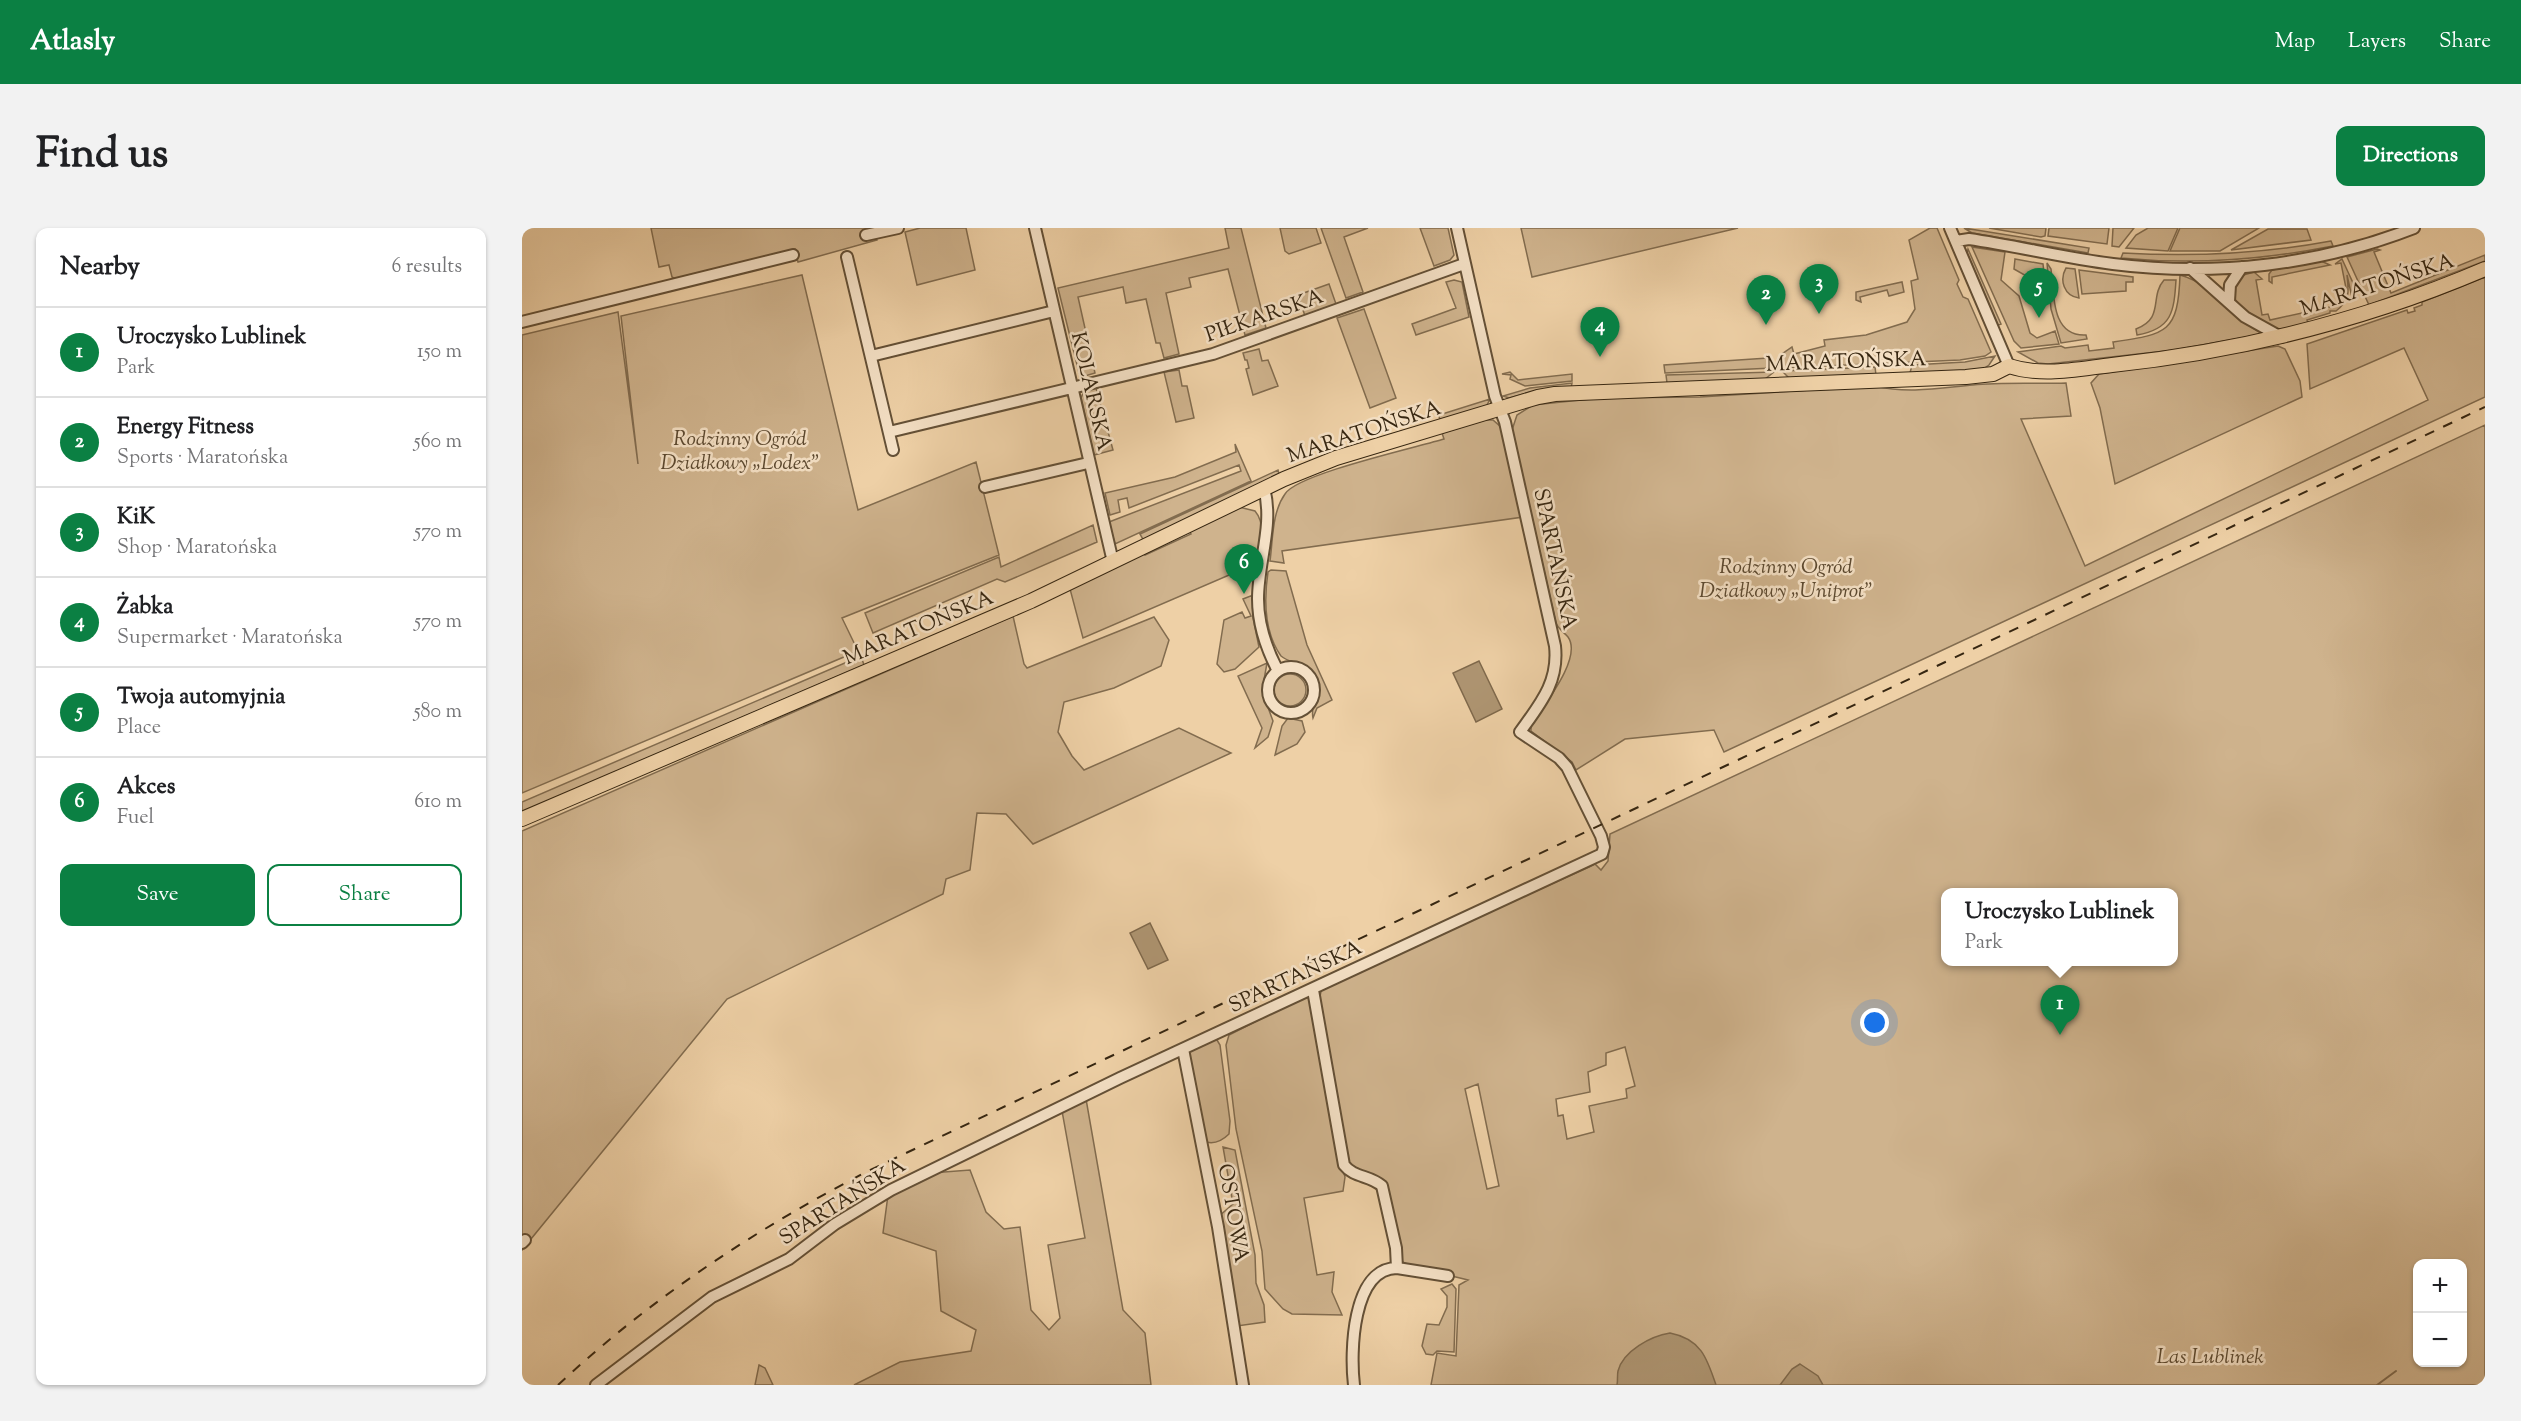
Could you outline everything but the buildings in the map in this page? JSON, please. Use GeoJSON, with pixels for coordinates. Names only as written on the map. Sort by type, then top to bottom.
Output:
{"type":"FeatureCollection","features":[{"type":"Feature","properties":{"kind":"main road","name":"MARATOŃSKA"},"geometry":{"type":"LineString","coordinates":[[522,819],[1020,606],[1264,488],[1336,458],[1503,416],[1555,394],[1966,377],[1993,374],[2009,366],[2025,372],[2052,372],[2202,353],[2281,337],[2388,307],[2485,269]]}},
{"type":"Feature","properties":{"kind":"street"},"geometry":{"type":"LineString","coordinates":[[866,235],[898,228]]}},
{"type":"Feature","properties":{"kind":"street","name":"KOLARSKA"},"geometry":{"type":"LineString","coordinates":[[1035,228],[1113,562]]}},
{"type":"Feature","properties":{"kind":"street"},"geometry":{"type":"LineString","coordinates":[[1456,228],[1503,416]]}},
{"type":"Feature","properties":{"kind":"street"},"geometry":{"type":"LineString","coordinates":[[1950,228],[2009,366]]}},
{"type":"Feature","properties":{"kind":"street","name":"MARATOŃSKA"},"geometry":{"type":"LineString","coordinates":[[1956,241],[1973,240],[2113,264],[2190,268],[2242,267],[2321,256],[2414,228]]}},
{"type":"Feature","properties":{"kind":"street"},"geometry":{"type":"LineString","coordinates":[[522,322],[655,285],[793,255]]}},
{"type":"Feature","properties":{"kind":"street"},"geometry":{"type":"LineString","coordinates":[[847,257],[893,450]]}},
{"type":"Feature","properties":{"kind":"street","name":"PIŁKARSKA"},"geometry":{"type":"LineString","coordinates":[[889,432],[1213,354],[1464,264]]}},
{"type":"Feature","properties":{"kind":"street"},"geometry":{"type":"LineString","coordinates":[[2229,301],[2230,285],[2242,267]]}},
{"type":"Feature","properties":{"kind":"street","name":"MARATOŃSKA"},"geometry":{"type":"LineString","coordinates":[[2190,268],[2252,321],[2281,337]]}},
{"type":"Feature","properties":{"kind":"street"},"geometry":{"type":"LineString","coordinates":[[871,356],[1054,311]]}},
{"type":"Feature","properties":{"kind":"street","name":"SPARTAŃSKA"},"geometry":{"type":"LineString","coordinates":[[596,1385],[712,1297],[795,1255],[835,1224],[891,1190],[1183,1048],[1592,861],[1604,851],[1597,826],[1567,767],[1558,758],[1520,732],[1552,684],[1556,656],[1503,416]]}},
{"type":"Feature","properties":{"kind":"street"},"geometry":{"type":"LineString","coordinates":[[985,487],[1088,462]]}},
{"type":"Feature","properties":{"kind":"street"},"geometry":{"type":"LineString","coordinates":[[1264,488],[1269,513],[1258,604],[1262,632],[1278,670]]}},
{"type":"Feature","properties":{"kind":"street"},"geometry":{"type":"LineString","coordinates":[[1293,667],[1306,672],[1311,678],[1314,692],[1308,706],[1302,710],[1286,712],[1273,704],[1267,690],[1269,682],[1278,670],[1293,667]]}},
{"type":"Feature","properties":{"kind":"street"},"geometry":{"type":"LineString","coordinates":[[1313,990],[1344,1165],[1353,1174],[1377,1181],[1382,1186],[1396,1248],[1397,1268]]}},
{"type":"Feature","properties":{"kind":"street","name":"OSTOWA"},"geometry":{"type":"LineString","coordinates":[[1183,1048],[1218,1227],[1243,1385]]}},
{"type":"Feature","properties":{"kind":"street"},"geometry":{"type":"LineString","coordinates":[[1354,1385],[1351,1357],[1356,1321],[1365,1291],[1379,1272],[1397,1268],[1448,1276]]}},
{"type":"Feature","properties":{"kind":"green space"},"geometry":{"type":"Polygon","coordinates":[[[651,228],[879,228],[875,234],[877,240],[798,262],[795,249],[677,280],[672,277],[669,265],[659,267],[651,228]]]}},
{"type":"Feature","properties":{"kind":"green space"},"geometry":{"type":"Polygon","coordinates":[[[920,228],[966,228],[975,270],[917,285],[905,232],[920,228]]]}},
{"type":"Feature","properties":{"kind":"green space"},"geometry":{"type":"Polygon","coordinates":[[[1225,228],[1241,228],[1266,328],[1245,335],[1228,269],[1189,278],[1191,287],[1166,293],[1179,354],[1164,358],[1160,343],[1156,343],[1146,299],[1126,303],[1123,287],[1078,297],[1095,373],[1085,376],[1079,373],[1058,288],[1229,248],[1225,228]]]}},
{"type":"Feature","properties":{"kind":"green space"},"geometry":{"type":"Polygon","coordinates":[[[1280,228],[1316,228],[1321,243],[1289,254],[1285,251],[1280,228]]]}},
{"type":"Feature","properties":{"kind":"green space"},"geometry":{"type":"Polygon","coordinates":[[[1321,228],[1368,228],[1344,237],[1363,292],[1346,298],[1321,228]]]}},
{"type":"Feature","properties":{"kind":"green space"},"geometry":{"type":"Polygon","coordinates":[[[1420,228],[1448,228],[1454,255],[1450,260],[1434,266],[1420,228]]]}},
{"type":"Feature","properties":{"kind":"green space"},"geometry":{"type":"Polygon","coordinates":[[[1521,228],[1738,228],[1532,277],[1521,228]]]}},
{"type":"Feature","properties":{"kind":"green space"},"geometry":{"type":"Polygon","coordinates":[[[1930,228],[1937,228],[1959,280],[1957,284],[1963,297],[1968,299],[1991,352],[1985,356],[1960,360],[1781,368],[1782,354],[1792,347],[1794,354],[1825,346],[1824,340],[1866,335],[1907,322],[1915,309],[1911,281],[1918,279],[1909,240],[1930,228]]]}},
{"type":"Feature","properties":{"kind":"green space"},"geometry":{"type":"Polygon","coordinates":[[[1964,228],[2089,248],[2088,253],[1972,233],[1964,228]]]}},
{"type":"Feature","properties":{"kind":"green space"},"geometry":{"type":"Polygon","coordinates":[[[1989,228],[2046,228],[2045,236],[2041,237],[1989,228]]]}},
{"type":"Feature","properties":{"kind":"green space"},"geometry":{"type":"Polygon","coordinates":[[[2049,228],[2109,228],[2107,244],[2048,236],[2049,228]]]}},
{"type":"Feature","properties":{"kind":"green space"},"geometry":{"type":"Polygon","coordinates":[[[2113,228],[2134,228],[2119,247],[2112,246],[2113,228]]]}},
{"type":"Feature","properties":{"kind":"green space"},"geometry":{"type":"Polygon","coordinates":[[[2148,228],[2178,228],[2168,251],[2126,248],[2136,235],[2148,228]]]}},
{"type":"Feature","properties":{"kind":"green space"},"geometry":{"type":"Polygon","coordinates":[[[2180,228],[2259,228],[2220,251],[2170,251],[2180,228]]]}},
{"type":"Feature","properties":{"kind":"green space"},"geometry":{"type":"Polygon","coordinates":[[[2268,229],[2307,229],[2311,240],[2231,250],[2268,229]]]}},
{"type":"Feature","properties":{"kind":"green space"},"geometry":{"type":"Polygon","coordinates":[[[2331,241],[2333,246],[2253,258],[2174,261],[2121,258],[2123,253],[2176,255],[2227,253],[2279,249],[2331,241]]]}},
{"type":"Feature","properties":{"kind":"green space"},"geometry":{"type":"Polygon","coordinates":[[[1972,247],[2005,252],[2001,280],[2019,296],[2030,333],[2037,338],[2055,331],[2059,344],[2021,348],[2014,341],[1972,247]]]}},
{"type":"Feature","properties":{"kind":"green space"},"geometry":{"type":"Polygon","coordinates":[[[1968,249],[2001,324],[1998,325],[1967,253],[1968,249]]]}},
{"type":"Feature","properties":{"kind":"green space"},"geometry":{"type":"Polygon","coordinates":[[[2380,250],[2374,252],[2391,293],[2485,255],[2485,261],[2369,305],[2347,257],[2380,250]]]}},
{"type":"Feature","properties":{"kind":"green space"},"geometry":{"type":"Polygon","coordinates":[[[2015,259],[2043,264],[2046,292],[2031,289],[2035,281],[2014,269],[2015,259]]]}},
{"type":"Feature","properties":{"kind":"green space"},"geometry":{"type":"Polygon","coordinates":[[[2342,259],[2354,285],[2351,293],[2347,275],[2347,295],[2341,263],[2335,264],[2342,259]]]}},
{"type":"Feature","properties":{"kind":"green space"},"geometry":{"type":"Polygon","coordinates":[[[2321,261],[2330,265],[2272,277],[2272,283],[2269,281],[2269,274],[2272,270],[2321,261]]]}},
{"type":"Feature","properties":{"kind":"green space"},"geometry":{"type":"Polygon","coordinates":[[[2047,263],[2051,269],[2054,301],[2060,322],[2075,334],[2086,335],[2087,339],[2061,343],[2051,309],[2047,263]]]}},
{"type":"Feature","properties":{"kind":"green space"},"geometry":{"type":"Polygon","coordinates":[[[2066,268],[2075,269],[2079,298],[2074,297],[2064,287],[2063,277],[2066,268]]]}},
{"type":"Feature","properties":{"kind":"green space"},"geometry":{"type":"Polygon","coordinates":[[[2079,270],[2133,277],[2133,282],[2126,282],[2126,291],[2082,294],[2079,270]]]}},
{"type":"Feature","properties":{"kind":"green space"},"geometry":{"type":"Polygon","coordinates":[[[2254,272],[2262,279],[2256,280],[2262,315],[2268,314],[2270,320],[2339,305],[2338,300],[2346,298],[2336,311],[2307,320],[2308,323],[2279,329],[2252,316],[2235,300],[2232,294],[2240,276],[2254,272]]]}},
{"type":"Feature","properties":{"kind":"green space","name":"Rodzinny Ogród Działkowy „Lodex”"},"geometry":{"type":"Polygon","coordinates":[[[802,275],[858,510],[976,462],[999,555],[842,618],[858,651],[522,793],[522,335],[618,312],[638,464],[621,316],[802,275]]]}},
{"type":"Feature","properties":{"kind":"green space"},"geometry":{"type":"Polygon","coordinates":[[[2180,275],[2203,286],[2252,328],[2263,334],[2174,350],[2048,364],[2038,363],[2018,352],[2061,346],[2065,348],[2088,345],[2089,351],[2114,348],[2113,342],[2157,333],[2172,320],[2179,294],[2180,275]]]}},
{"type":"Feature","properties":{"kind":"green space","name":"Rodzinny Ogród Działkowy „Uniprot”"},"geometry":{"type":"Polygon","coordinates":[[[2485,277],[2485,397],[1724,752],[1714,730],[1625,739],[1576,770],[1572,762],[1531,731],[1531,725],[1560,682],[1570,657],[1571,646],[1568,637],[1556,623],[1512,430],[1517,415],[1533,405],[1600,398],[1700,397],[1875,386],[1912,390],[1973,385],[2066,383],[2071,416],[2021,419],[2085,566],[2428,400],[2404,348],[2310,389],[2307,344],[2407,310],[2408,313],[2415,311],[2414,308],[2422,305],[2422,302],[2485,277]]]}},
{"type":"Feature","properties":{"kind":"green space"},"geometry":{"type":"Polygon","coordinates":[[[1454,280],[1462,282],[1469,317],[1416,335],[1412,324],[1456,308],[1446,282],[1454,280]]]}},
{"type":"Feature","properties":{"kind":"green space"},"geometry":{"type":"Polygon","coordinates":[[[2164,280],[2176,280],[2174,301],[2169,317],[2158,328],[2137,335],[2136,329],[2145,324],[2154,313],[2157,293],[2164,280]]]}},
{"type":"Feature","properties":{"kind":"green space"},"geometry":{"type":"Polygon","coordinates":[[[1902,282],[1904,292],[1889,296],[1887,290],[1860,297],[1861,302],[1856,300],[1856,292],[1902,282]]]}},
{"type":"Feature","properties":{"kind":"green space"},"geometry":{"type":"Polygon","coordinates":[[[1329,284],[1336,304],[1305,316],[1298,295],[1329,284]]]}},
{"type":"Feature","properties":{"kind":"green space"},"geometry":{"type":"Polygon","coordinates":[[[1364,309],[1396,398],[1370,408],[1337,318],[1364,309]]]}},
{"type":"Feature","properties":{"kind":"green space"},"geometry":{"type":"Polygon","coordinates":[[[2278,346],[2285,349],[2300,381],[2302,397],[2115,484],[2100,408],[2091,383],[2099,374],[2278,346]]]}},
{"type":"Feature","properties":{"kind":"green space"},"geometry":{"type":"Polygon","coordinates":[[[1259,349],[1262,361],[1268,360],[1278,386],[1253,395],[1246,369],[1249,368],[1243,353],[1259,349]]]}},
{"type":"Feature","properties":{"kind":"green space"},"geometry":{"type":"Polygon","coordinates":[[[1995,356],[1989,365],[1980,371],[1910,373],[1912,365],[1965,362],[1995,356]]]}},
{"type":"Feature","properties":{"kind":"green space"},"geometry":{"type":"Polygon","coordinates":[[[1768,358],[1773,362],[1773,368],[1665,373],[1664,365],[1768,358]]]}},
{"type":"Feature","properties":{"kind":"green space"},"geometry":{"type":"Polygon","coordinates":[[[1875,367],[1876,375],[1789,378],[1782,371],[1875,367]]]}},
{"type":"Feature","properties":{"kind":"green space"},"geometry":{"type":"Polygon","coordinates":[[[1179,370],[1182,386],[1187,386],[1194,418],[1176,422],[1164,372],[1179,370]]]}},
{"type":"Feature","properties":{"kind":"green space"},"geometry":{"type":"Polygon","coordinates":[[[1510,372],[1518,380],[1572,374],[1572,381],[1525,386],[1510,379],[1511,375],[1502,374],[1510,372]]]}},
{"type":"Feature","properties":{"kind":"green space"},"geometry":{"type":"Polygon","coordinates":[[[1774,372],[1765,379],[1667,383],[1666,375],[1774,372]]]}},
{"type":"Feature","properties":{"kind":"green space"},"geometry":{"type":"Polygon","coordinates":[[[1572,383],[1571,388],[1538,390],[1509,398],[1503,396],[1530,388],[1572,383]]]}},
{"type":"Feature","properties":{"kind":"green space"},"geometry":{"type":"Polygon","coordinates":[[[1096,388],[1113,450],[1094,455],[1081,398],[1084,391],[1096,388]]]}},
{"type":"Feature","properties":{"kind":"green space"},"geometry":{"type":"Polygon","coordinates":[[[1490,399],[1486,407],[1440,422],[1439,415],[1490,399]]]}},
{"type":"Feature","properties":{"kind":"green space"},"geometry":{"type":"Polygon","coordinates":[[[1485,420],[1493,420],[1502,428],[1523,517],[1282,551],[1284,563],[1270,561],[1278,509],[1285,494],[1294,486],[1333,470],[1444,439],[1442,433],[1485,420]]]}},
{"type":"Feature","properties":{"kind":"green space","name":"Las Lublinek"},"geometry":{"type":"Polygon","coordinates":[[[2485,425],[2485,1385],[1431,1385],[1437,1353],[1456,1356],[1459,1285],[1468,1280],[1422,1269],[1400,1260],[1383,1183],[1379,1177],[1367,1176],[1342,1165],[1345,1177],[1343,1191],[1304,1198],[1317,1275],[1334,1272],[1332,1292],[1342,1315],[1292,1314],[1283,1309],[1265,1289],[1262,1251],[1236,1129],[1226,1045],[1229,1035],[1310,994],[1332,1070],[1319,1002],[1321,991],[1327,986],[1595,864],[1601,870],[1608,861],[1610,834],[2485,425]],[[1625,1047],[1606,1053],[1606,1065],[1588,1072],[1590,1092],[1556,1099],[1558,1116],[1563,1115],[1567,1139],[1594,1132],[1589,1106],[1627,1098],[1626,1089],[1635,1086],[1625,1047]],[[1478,1084],[1465,1089],[1487,1189],[1499,1186],[1478,1084]]]}},
{"type":"Feature","properties":{"kind":"green space"},"geometry":{"type":"Polygon","coordinates":[[[1235,444],[1251,481],[1115,544],[1109,522],[1241,471],[1239,465],[1129,508],[1127,498],[1118,500],[1120,512],[1110,515],[1105,493],[1175,477],[1236,452],[1235,444]]]}},
{"type":"Feature","properties":{"kind":"green space"},"geometry":{"type":"Polygon","coordinates":[[[1278,470],[1279,474],[1144,541],[1140,534],[1278,470]]]}},
{"type":"Feature","properties":{"kind":"green space"},"geometry":{"type":"Polygon","coordinates":[[[1239,507],[1255,511],[1261,526],[1259,555],[1247,578],[1243,569],[1083,638],[1070,589],[1143,553],[1145,555],[1191,534],[1189,531],[1239,507]]]}},
{"type":"Feature","properties":{"kind":"green space"},"geometry":{"type":"Polygon","coordinates":[[[1093,525],[1097,542],[1005,582],[997,579],[873,633],[865,613],[999,557],[1001,567],[1093,525]]]}},
{"type":"Feature","properties":{"kind":"green space"},"geometry":{"type":"Polygon","coordinates":[[[1271,570],[1286,571],[1307,645],[1332,700],[1317,708],[1313,718],[1312,711],[1317,686],[1313,674],[1304,666],[1281,656],[1271,637],[1266,593],[1268,572],[1271,570]]]}},
{"type":"Feature","properties":{"kind":"green space"},"geometry":{"type":"Polygon","coordinates":[[[1253,595],[1253,618],[1259,647],[1235,669],[1224,672],[1217,664],[1224,620],[1242,612],[1245,618],[1251,616],[1243,599],[1253,595]]]}},
{"type":"Feature","properties":{"kind":"green space"},"geometry":{"type":"Polygon","coordinates":[[[1013,616],[1024,664],[1027,668],[1154,617],[1169,640],[1161,666],[1114,688],[1064,702],[1058,732],[1072,756],[1084,770],[1179,728],[1231,753],[1033,844],[1006,814],[977,813],[970,870],[946,879],[943,894],[727,999],[522,1250],[522,831],[1013,616]]]}},
{"type":"Feature","properties":{"kind":"green space"},"geometry":{"type":"Polygon","coordinates":[[[861,656],[864,665],[522,812],[522,802],[861,656]]]}},
{"type":"Feature","properties":{"kind":"green space"},"geometry":{"type":"Polygon","coordinates":[[[1267,663],[1262,691],[1273,721],[1268,737],[1255,748],[1262,728],[1238,676],[1267,663]]]}},
{"type":"Feature","properties":{"kind":"green space"},"geometry":{"type":"Polygon","coordinates":[[[1290,674],[1302,678],[1306,690],[1302,702],[1290,706],[1278,702],[1274,690],[1278,678],[1290,674]]]}},
{"type":"Feature","properties":{"kind":"green space"},"geometry":{"type":"Polygon","coordinates":[[[1288,718],[1302,721],[1305,732],[1297,744],[1275,755],[1282,726],[1288,718]]]}},
{"type":"Feature","properties":{"kind":"green space"},"geometry":{"type":"Polygon","coordinates":[[[1211,1039],[1217,1040],[1220,1045],[1230,1121],[1229,1134],[1210,1143],[1203,1141],[1187,1050],[1211,1039]]]}},
{"type":"Feature","properties":{"kind":"green space"},"geometry":{"type":"Polygon","coordinates":[[[1086,1099],[1123,1310],[1145,1333],[1151,1385],[854,1385],[900,1362],[971,1351],[976,1330],[941,1311],[936,1251],[883,1233],[888,1195],[931,1173],[970,1170],[986,1212],[1004,1229],[1020,1227],[1031,1310],[1049,1330],[1060,1318],[1048,1245],[1085,1238],[1062,1111],[1086,1099]]]}},
{"type":"Feature","properties":{"kind":"green space"},"geometry":{"type":"Polygon","coordinates":[[[1223,1147],[1235,1150],[1255,1255],[1256,1283],[1264,1305],[1265,1322],[1237,1326],[1218,1217],[1233,1204],[1223,1147]]]}},
{"type":"Feature","properties":{"kind":"green space"},"geometry":{"type":"Polygon","coordinates":[[[1452,1284],[1456,1289],[1454,1352],[1437,1351],[1433,1355],[1426,1354],[1422,1346],[1427,1324],[1439,1325],[1447,1307],[1447,1296],[1441,1289],[1452,1284]]]}},
{"type":"Feature","properties":{"kind":"green space"},"geometry":{"type":"Polygon","coordinates":[[[759,1365],[765,1368],[773,1385],[755,1385],[759,1365]]]}},
{"type":"Feature","properties":{"kind":"shaded area"},"geometry":{"type":"Polygon","coordinates":[[[1479,661],[1502,709],[1476,722],[1453,673],[1479,661]]]}},
{"type":"Feature","properties":{"kind":"shaded area"},"geometry":{"type":"Polygon","coordinates":[[[1150,923],[1168,960],[1148,969],[1130,933],[1150,923]]]}},
{"type":"Feature","properties":{"kind":"shaded area"},"geometry":{"type":"Polygon","coordinates":[[[1670,1333],[1681,1336],[1696,1345],[1706,1358],[1716,1385],[1617,1385],[1621,1364],[1632,1351],[1655,1337],[1670,1333]]]}},
{"type":"Feature","properties":{"kind":"shaded area"},"geometry":{"type":"Polygon","coordinates":[[[1800,1364],[1818,1376],[1823,1385],[1780,1385],[1792,1369],[1800,1364]]]}},
{"type":"Feature","properties":{"kind":"waterway"},"geometry":{"type":"LineString","coordinates":[[2377,1385],[2396,1371]]}},
{"type":"Feature","properties":{"kind":"railway"},"geometry":{"type":"LineString","coordinates":[[558,1385],[630,1323],[706,1267],[785,1217],[868,1171],[2485,407]]}},
{"type":"Feature","properties":{"kind":"place","name":"KiK"},"geometry":{"type":"Point","coordinates":[1819,314]}},
{"type":"Feature","properties":{"kind":"place","name":"Twoja automyjnia"},"geometry":{"type":"Point","coordinates":[2039,318]}},
{"type":"Feature","properties":{"kind":"place","name":"Energy Fitness"},"geometry":{"type":"Point","coordinates":[1766,325]}},
{"type":"Feature","properties":{"kind":"place","name":"Żabka"},"geometry":{"type":"Point","coordinates":[1600,357]}},
{"type":"Feature","properties":{"kind":"place","name":"Akces"},"geometry":{"type":"Point","coordinates":[1244,594]}},
{"type":"Feature","properties":{"kind":"place","name":"Uroczysko Lublinek"},"geometry":{"type":"Point","coordinates":[2060,1035]}}]}
